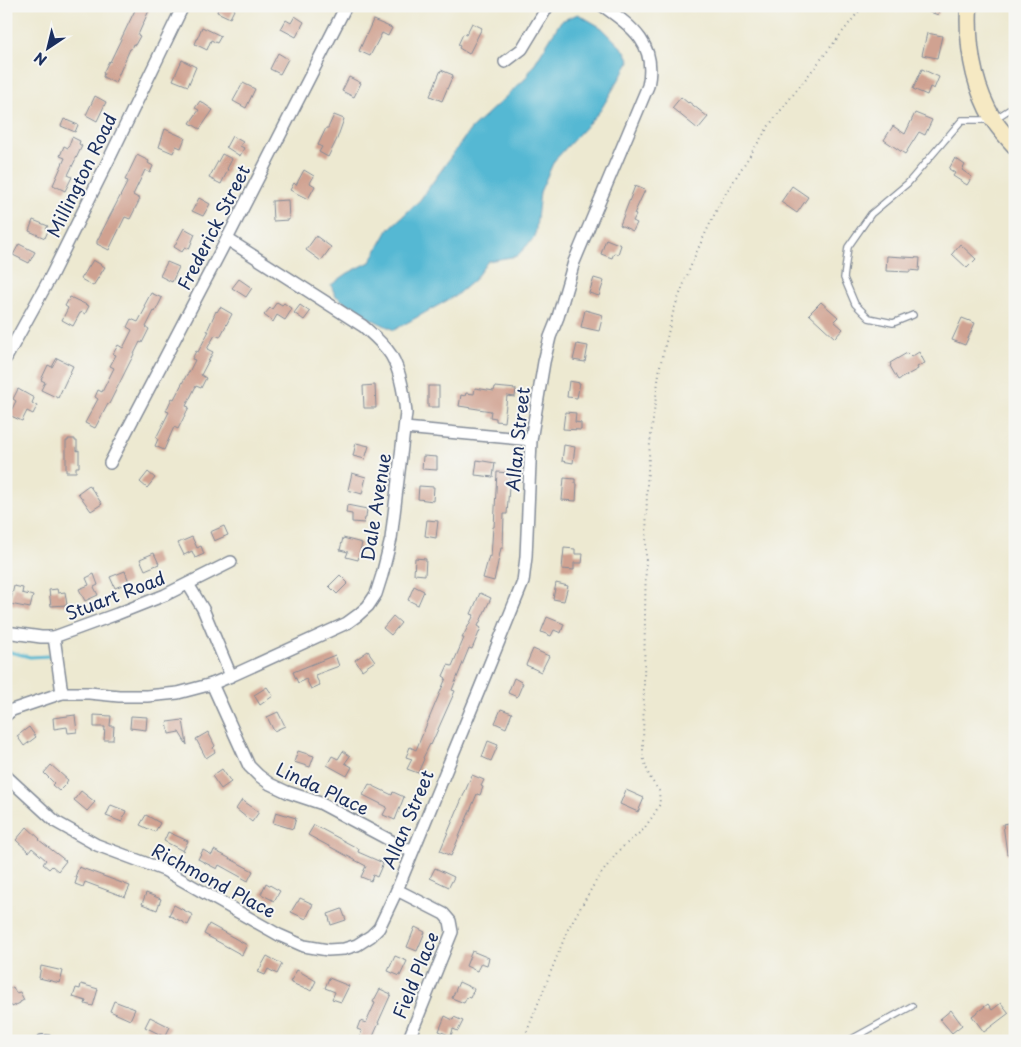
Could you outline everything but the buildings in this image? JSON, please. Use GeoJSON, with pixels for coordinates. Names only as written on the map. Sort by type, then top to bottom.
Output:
{"type":"FeatureCollection","features":[{"type":"Feature","properties":{"kind":"street","name":"Millington Road"},"geometry":{"type":"LineString","coordinates":[[6,358],[51,276],[183,6]]}},
{"type":"Feature","properties":{"kind":"street","name":"Frederick Street"},"geometry":{"type":"LineString","coordinates":[[110,463],[346,6]]}},
{"type":"Feature","properties":{"kind":"street"},"geometry":{"type":"LineString","coordinates":[[505,62],[522,49],[548,6]]}},
{"type":"Feature","properties":{"kind":"street","name":"Allan Street"},"geometry":{"type":"LineString","coordinates":[[396,890],[523,582],[526,557],[531,440],[550,337],[558,317],[574,262],[648,86],[650,58],[645,44],[619,17],[604,6]]}},
{"type":"Feature","properties":{"kind":"street"},"geometry":{"type":"LineString","coordinates":[[969,6],[970,55],[975,76],[993,120],[1015,146]]}},
{"type":"Feature","properties":{"kind":"street","name":"Dale Avenue"},"geometry":{"type":"LineString","coordinates":[[9,712],[62,693],[147,696],[178,693],[212,684],[347,623],[368,606],[376,594],[391,539],[406,413],[404,396],[391,356],[380,342],[363,326],[227,239]]}},
{"type":"Feature","properties":{"kind":"street"},"geometry":{"type":"LineString","coordinates":[[405,428],[531,440]]}},
{"type":"Feature","properties":{"kind":"street","name":"Stuart Road"},"geometry":{"type":"LineString","coordinates":[[6,632],[54,637],[165,595],[231,562]]}},
{"type":"Feature","properties":{"kind":"street"},"geometry":{"type":"LineString","coordinates":[[188,584],[203,609],[231,676]]}},
{"type":"Feature","properties":{"kind":"street"},"geometry":{"type":"LineString","coordinates":[[54,637],[62,693]]}},
{"type":"Feature","properties":{"kind":"street","name":"Linda Place"},"geometry":{"type":"LineString","coordinates":[[212,684],[249,766],[258,775],[270,784],[287,792],[320,803],[412,852]]}},
{"type":"Feature","properties":{"kind":"street","name":"Richmond Place"},"geometry":{"type":"LineString","coordinates":[[6,776],[56,822],[97,845],[164,870],[279,935],[304,946],[328,950],[344,949],[357,945],[379,928],[396,890]]}},
{"type":"Feature","properties":{"kind":"street","name":"Field Place"},"geometry":{"type":"LineString","coordinates":[[396,890],[444,914],[450,921],[452,932],[408,1041]]}},
{"type":"Feature","properties":{"kind":"street"},"geometry":{"type":"LineString","coordinates":[[42,1041],[47,1041]]}},
{"type":"Feature","properties":{"kind":"lane"},"geometry":{"type":"LineString","coordinates":[[913,315],[893,323],[869,318],[854,304],[844,278],[848,247],[871,214],[908,183],[962,120],[993,120],[1015,106]]}},
{"type":"Feature","properties":{"kind":"lane"},"geometry":{"type":"LineString","coordinates":[[848,1041],[912,1006]]}},
{"type":"Feature","properties":{"kind":"path"},"geometry":{"type":"LineString","coordinates":[[523,1041],[568,929],[596,881],[619,850],[643,830],[660,804],[658,791],[649,776],[643,747],[648,485],[650,443],[660,366],[674,309],[696,253],[722,199],[770,124],[863,6]]}},
{"type":"Feature","properties":{"kind":"water"},"geometry":{"type":"Polygon","coordinates":[[[578,14],[602,28],[625,51],[630,61],[600,111],[554,161],[540,192],[535,237],[517,256],[488,261],[474,280],[455,296],[394,330],[357,312],[335,295],[331,285],[348,273],[370,262],[388,230],[420,200],[470,130],[525,79],[561,21],[578,14]]]}},
{"type":"Feature","properties":{"kind":"waterway"},"geometry":{"type":"LineString","coordinates":[[6,651],[30,657],[49,656]]}}]}
